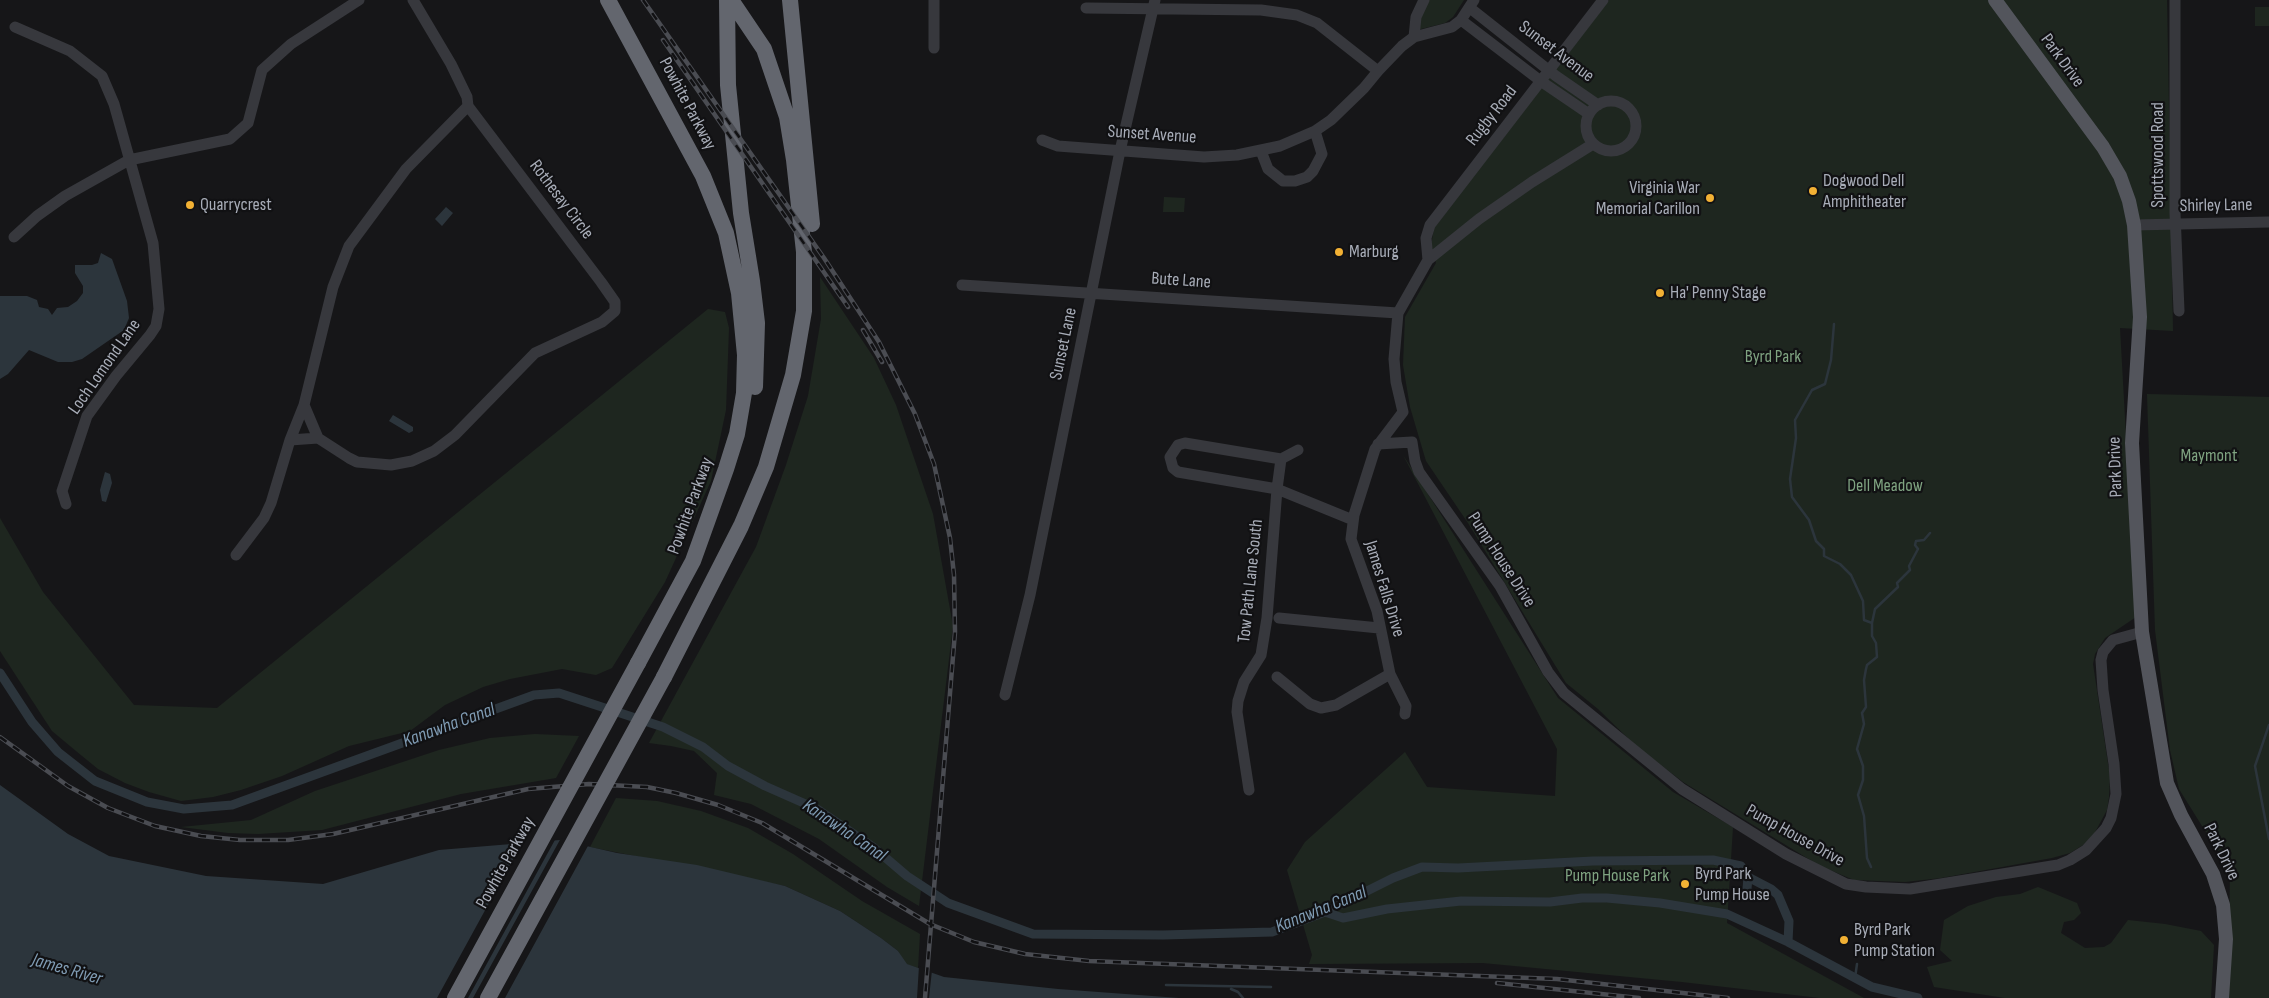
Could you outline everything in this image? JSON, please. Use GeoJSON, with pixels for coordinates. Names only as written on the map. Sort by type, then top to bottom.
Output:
{"type":"FeatureCollection","features":[{"type":"Feature","properties":{"kind":"highway","name":"Powhite Parkway"},"geometry":{"type":"LineString","coordinates":[[455,998],[693,562],[737,434],[744,392],[745,355],[739,293],[726,233],[703,176],[608,0]]}},
{"type":"Feature","properties":{"kind":"highway"},"geometry":{"type":"LineString","coordinates":[[693,562],[729,495],[739,467],[748,435],[757,358],[757,323],[741,213],[728,85],[727,0]]}},
{"type":"Feature","properties":{"kind":"highway"},"geometry":{"type":"LineString","coordinates":[[731,0],[764,49],[787,117],[794,160],[804,252],[804,311]]}},
{"type":"Feature","properties":{"kind":"highway"},"geometry":{"type":"LineString","coordinates":[[488,998],[664,677],[741,526],[766,467],[793,375],[804,311],[813,235],[790,0]]}},
{"type":"Feature","properties":{"kind":"main road","name":"Park Drive"},"geometry":{"type":"LineString","coordinates":[[1995,0],[2104,147],[2120,176],[2129,200],[2134,225],[2140,318],[2132,443],[2142,632],[2167,783],[2213,874],[2223,905],[2226,940],[2222,998]]}},
{"type":"Feature","properties":{"kind":"street"},"geometry":{"type":"LineString","coordinates":[[14,237],[37,216],[65,196],[129,160],[230,139],[248,123],[262,70],[291,44],[358,0]]}},
{"type":"Feature","properties":{"kind":"street","name":"Rothesay Circle"},"geometry":{"type":"LineString","coordinates":[[318,438],[357,462],[391,466],[412,461],[434,451],[455,435],[535,352],[602,322],[615,311],[615,302],[601,282],[468,106],[467,97],[451,64],[413,0]]}},
{"type":"Feature","properties":{"kind":"street"},"geometry":{"type":"LineString","coordinates":[[934,0],[934,48]]}},
{"type":"Feature","properties":{"kind":"street"},"geometry":{"type":"LineString","coordinates":[[1414,37],[1416,17],[1424,0]]}},
{"type":"Feature","properties":{"kind":"street","name":"Rugby Road"},"geometry":{"type":"LineString","coordinates":[[1428,260],[1426,238],[1430,225],[1542,82],[1603,0]]}},
{"type":"Feature","properties":{"kind":"street","name":"Spottswood Road"},"geometry":{"type":"LineString","coordinates":[[2175,0],[2176,224],[2179,311]]}},
{"type":"Feature","properties":{"kind":"street"},"geometry":{"type":"LineString","coordinates":[[1086,8],[1154,4],[1261,10],[1297,15],[1317,23],[1378,70]]}},
{"type":"Feature","properties":{"kind":"street","name":"Sunset Lane"},"geometry":{"type":"LineString","coordinates":[[1006,695],[1018,635],[1030,595],[1120,151],[1154,4]]}},
{"type":"Feature","properties":{"kind":"street","name":"Sunset Avenue"},"geometry":{"type":"LineString","coordinates":[[1042,140],[1058,146],[1204,157],[1261,151],[1280,146],[1316,131],[1344,108],[1364,88],[1394,53],[1414,37],[1444,30],[1461,20],[1472,4],[1549,71],[1598,105]]}},
{"type":"Feature","properties":{"kind":"street","name":"Sunset Avenue"},"geometry":{"type":"LineString","coordinates":[[1461,20],[1542,82],[1589,114]]}},
{"type":"Feature","properties":{"kind":"street","name":"Loch Lomond Lane"},"geometry":{"type":"LineString","coordinates":[[15,27],[70,51],[102,76],[114,104],[153,243],[158,318],[150,335],[116,376],[87,416],[62,491],[66,504]]}},
{"type":"Feature","properties":{"kind":"street"},"geometry":{"type":"LineString","coordinates":[[1610,101],[1625,105],[1634,117],[1636,132],[1628,145],[1614,151],[1606,151],[1593,144],[1586,127],[1589,114],[1598,105],[1610,101]]}},
{"type":"Feature","properties":{"kind":"street"},"geometry":{"type":"LineString","coordinates":[[236,555],[264,518],[271,503],[290,440],[304,405],[333,287],[349,246],[406,169],[468,106]]}},
{"type":"Feature","properties":{"kind":"street"},"geometry":{"type":"LineString","coordinates":[[1261,151],[1268,169],[1283,181],[1295,181],[1307,177],[1313,171],[1322,154],[1316,131]]}},
{"type":"Feature","properties":{"kind":"street"},"geometry":{"type":"LineString","coordinates":[[1398,313],[1428,260],[1487,214],[1593,144]]}},
{"type":"Feature","properties":{"kind":"street","name":"Shirley Lane"},"geometry":{"type":"LineString","coordinates":[[2134,225],[2269,222]]}},
{"type":"Feature","properties":{"kind":"street","name":"Bute Lane"},"geometry":{"type":"LineString","coordinates":[[962,285],[1398,313]]}},
{"type":"Feature","properties":{"kind":"street","name":"James Falls Drive"},"geometry":{"type":"LineString","coordinates":[[1398,313],[1394,359],[1396,382],[1403,412],[1378,444],[1353,520],[1351,539],[1353,550],[1372,596],[1390,674],[1406,706],[1405,714]]}},
{"type":"Feature","properties":{"kind":"street"},"geometry":{"type":"LineString","coordinates":[[290,440],[318,438],[304,405]]}},
{"type":"Feature","properties":{"kind":"street","name":"Pump House Drive"},"geometry":{"type":"LineString","coordinates":[[1378,444],[1412,442],[1415,461],[1420,472],[1500,586],[1548,672],[1564,693],[1682,789],[1786,854],[1846,884],[1910,889],[2058,864],[2070,860],[2086,850],[2100,837],[2106,828],[2111,818],[2116,794],[2114,764],[2103,690],[2101,660],[2103,652],[2113,640],[2142,632]]}},
{"type":"Feature","properties":{"kind":"street"},"geometry":{"type":"LineString","coordinates":[[1298,450],[1281,459],[1185,443],[1178,445],[1170,457],[1173,468],[1178,472],[1277,489],[1353,520]]}},
{"type":"Feature","properties":{"kind":"street","name":"Tow Path Lane South"},"geometry":{"type":"LineString","coordinates":[[1249,790],[1238,706],[1244,682],[1261,655],[1267,618],[1281,459]]}},
{"type":"Feature","properties":{"kind":"street"},"geometry":{"type":"LineString","coordinates":[[1279,618],[1379,628]]}},
{"type":"Feature","properties":{"kind":"street"},"geometry":{"type":"LineString","coordinates":[[1277,677],[1310,704],[1321,708],[1336,705],[1390,674]]}},
{"type":"Feature","properties":{"kind":"green space"},"geometry":{"type":"Polygon","coordinates":[[[1427,0],[1464,0],[1453,17],[1445,23],[1417,30],[1427,0]]]}},
{"type":"Feature","properties":{"kind":"green space","name":"Byrd Park"},"geometry":{"type":"Polygon","coordinates":[[[1609,0],[2167,0],[2173,331],[2120,328],[2136,617],[2105,638],[2095,654],[2093,664],[2110,777],[2109,797],[2107,810],[2094,834],[2083,845],[2070,853],[1941,878],[1905,882],[1854,880],[1820,866],[1683,782],[1636,746],[1598,709],[1566,683],[1468,523],[1426,461],[1410,407],[1403,365],[1405,317],[1436,263],[1431,246],[1434,228],[1609,0]]]}},
{"type":"Feature","properties":{"kind":"green space"},"geometry":{"type":"Polygon","coordinates":[[[2255,7],[2269,7],[2269,26],[2255,26],[2255,7]]]}},
{"type":"Feature","properties":{"kind":"green space"},"geometry":{"type":"Polygon","coordinates":[[[1164,197],[1185,198],[1184,212],[1163,212],[1164,197]]]}},
{"type":"Feature","properties":{"kind":"green space"},"geometry":{"type":"Polygon","coordinates":[[[820,277],[874,358],[896,405],[933,514],[953,626],[919,906],[887,887],[819,839],[751,804],[714,795],[717,773],[694,751],[649,743],[756,547],[786,465],[808,396],[821,319],[820,277]]]}},
{"type":"Feature","properties":{"kind":"green space"},"geometry":{"type":"Polygon","coordinates":[[[708,309],[725,312],[729,328],[726,410],[711,481],[665,582],[612,668],[596,675],[562,669],[510,679],[483,687],[445,705],[410,731],[349,746],[282,776],[241,790],[213,797],[181,801],[125,783],[98,769],[76,751],[52,731],[0,651],[0,518],[43,592],[134,705],[217,708],[708,309]]]}},
{"type":"Feature","properties":{"kind":"green space","name":"Maymont"},"geometry":{"type":"Polygon","coordinates":[[[2147,394],[2269,397],[2269,998],[2225,998],[2229,944],[2230,871],[2179,789],[2170,750],[2155,630],[2147,394]]]}},
{"type":"Feature","properties":{"kind":"green space","name":"Pump House Park"},"geometry":{"type":"Polygon","coordinates":[[[1403,455],[1558,698],[1673,792],[1733,827],[1727,923],[1864,998],[1820,998],[1682,982],[1483,963],[1309,964],[1312,955],[1287,870],[1305,842],[1405,752],[1427,787],[1555,796],[1557,749],[1403,455]]]}},
{"type":"Feature","properties":{"kind":"green space"},"geometry":{"type":"Polygon","coordinates":[[[535,734],[579,736],[556,778],[461,794],[322,830],[258,834],[228,833],[181,827],[251,820],[315,791],[439,750],[490,738],[535,734]]]}},
{"type":"Feature","properties":{"kind":"green space"},"geometry":{"type":"Polygon","coordinates":[[[616,798],[657,801],[701,811],[748,828],[793,854],[862,901],[920,934],[918,968],[906,964],[898,951],[840,911],[785,886],[590,847],[616,798]]]}},
{"type":"Feature","properties":{"kind":"green space"},"geometry":{"type":"Polygon","coordinates":[[[2038,887],[2077,903],[2081,913],[2074,920],[2064,922],[2061,933],[2085,948],[2104,947],[2111,943],[2128,920],[2165,924],[2201,931],[2214,945],[2211,998],[2005,998],[1934,987],[1927,967],[1952,961],[1940,950],[1944,920],[1968,906],[1996,897],[2020,894],[2038,887]]]}},
{"type":"Feature","properties":{"kind":"water"},"geometry":{"type":"Polygon","coordinates":[[[446,207],[453,213],[442,226],[435,219],[446,207]]]}},
{"type":"Feature","properties":{"kind":"water"},"geometry":{"type":"Polygon","coordinates":[[[101,253],[112,259],[127,301],[129,318],[124,330],[82,359],[72,362],[58,362],[29,350],[8,374],[0,379],[0,296],[27,296],[37,300],[39,307],[48,309],[52,315],[57,308],[68,307],[77,301],[83,293],[83,286],[75,273],[75,265],[98,263],[101,253]]]}},
{"type":"Feature","properties":{"kind":"water"},"geometry":{"type":"Polygon","coordinates":[[[393,415],[413,427],[413,431],[409,433],[389,421],[393,415]]]}},
{"type":"Feature","properties":{"kind":"water"},"geometry":{"type":"Polygon","coordinates":[[[105,472],[110,474],[112,483],[106,502],[102,501],[100,490],[105,472]]]}},
{"type":"Feature","properties":{"kind":"water","name":"James River"},"geometry":{"type":"Polygon","coordinates":[[[0,785],[68,834],[109,856],[206,876],[323,884],[439,850],[560,840],[617,853],[697,865],[785,886],[840,911],[898,951],[907,964],[944,977],[1058,989],[1179,998],[0,998],[0,785]]]}},
{"type":"Feature","properties":{"kind":"pier"},"geometry":{"type":"Polygon","coordinates":[[[556,838],[468,998],[437,998],[523,841],[556,838]]]}},
{"type":"Feature","properties":{"kind":"pier"},"geometry":{"type":"Polygon","coordinates":[[[561,838],[589,844],[505,998],[473,998],[561,838]]]}},
{"type":"Feature","properties":{"kind":"pier"},"geometry":{"type":"Polygon","coordinates":[[[919,966],[932,970],[929,998],[917,998],[919,966]]]}},
{"type":"Feature","properties":{"kind":"waterway"},"geometry":{"type":"LineString","coordinates":[[1834,324],[1831,360],[1825,384],[1812,390],[1795,420],[1796,438],[1790,479],[1792,497],[1809,520],[1816,541],[1824,549],[1824,556],[1840,564],[1851,575],[1863,601],[1864,620],[1872,623],[1872,636],[1876,643],[1877,657],[1867,665],[1866,669],[1864,680],[1866,707],[1862,713],[1864,724],[1857,749],[1863,766],[1863,780],[1858,795],[1864,816],[1867,858],[1871,867]]}},
{"type":"Feature","properties":{"kind":"waterway"},"geometry":{"type":"LineString","coordinates":[[1872,623],[1875,609],[1898,587],[1897,583],[1910,570],[1909,566],[1918,549],[1915,545],[1916,541],[1924,540],[1930,533]]}},
{"type":"Feature","properties":{"kind":"waterway","name":"Kanawha Canal"},"geometry":{"type":"LineString","coordinates":[[0,673],[32,722],[58,752],[95,781],[147,802],[184,809],[232,805],[534,695],[559,693],[663,727],[703,747],[728,766],[765,786],[817,809],[873,847],[907,876],[948,903],[1033,934],[1163,935],[1272,932],[1325,912],[1393,878],[1422,867],[1458,868],[1593,861],[1713,860],[1741,866],[1748,877],[1771,889],[1778,895],[1789,921],[1788,942],[1872,987],[1918,998]]}},
{"type":"Feature","properties":{"kind":"waterway"},"geometry":{"type":"LineString","coordinates":[[2269,725],[2255,766],[2269,839]]}},
{"type":"Feature","properties":{"kind":"waterway","name":"Kanawha Canal"},"geometry":{"type":"LineString","coordinates":[[1747,889],[1748,877]]}},
{"type":"Feature","properties":{"kind":"waterway"},"geometry":{"type":"LineString","coordinates":[[1325,912],[1343,918],[1387,909],[1461,901],[1550,902],[1582,898],[1607,898],[1660,903],[1727,914],[1788,942]]}},
{"type":"Feature","properties":{"kind":"waterway"},"geometry":{"type":"LineString","coordinates":[[1855,978],[1857,964]]}},
{"type":"Feature","properties":{"kind":"waterway"},"geometry":{"type":"LineString","coordinates":[[1166,985],[1271,987]]}},
{"type":"Feature","properties":{"kind":"waterway"},"geometry":{"type":"LineString","coordinates":[[1231,989],[1238,992],[1243,998]]}},
{"type":"Feature","properties":{"kind":"railway"},"geometry":{"type":"LineString","coordinates":[[643,0],[824,258],[879,342],[915,414],[934,464],[950,538],[954,575],[955,632],[925,998]]}},
{"type":"Feature","properties":{"kind":"railway"},"geometry":{"type":"LineString","coordinates":[[663,40],[848,307]]}},
{"type":"Feature","properties":{"kind":"railway"},"geometry":{"type":"LineString","coordinates":[[863,330],[882,362]]}},
{"type":"Feature","properties":{"kind":"railway"},"geometry":{"type":"LineString","coordinates":[[0,737],[68,786],[108,808],[155,826],[201,836],[240,840],[288,840],[333,834],[528,789],[589,784],[647,787],[718,805],[762,823],[930,924],[974,942],[1025,954],[1089,961],[1557,979],[1728,998]]}},
{"type":"Feature","properties":{"kind":"railway"},"geometry":{"type":"LineString","coordinates":[[1497,983],[1639,998]]}},
{"type":"Feature","properties":{"kind":"place","name":"Dogwood Dell Amphitheater"},"geometry":{"type":"Point","coordinates":[1813,191]}},
{"type":"Feature","properties":{"kind":"place","name":"Virginia War Memorial Carillon"},"geometry":{"type":"Point","coordinates":[1710,198]}},
{"type":"Feature","properties":{"kind":"place","name":"Quarrycrest"},"geometry":{"type":"Point","coordinates":[190,205]}},
{"type":"Feature","properties":{"kind":"place","name":"Marburg"},"geometry":{"type":"Point","coordinates":[1339,252]}},
{"type":"Feature","properties":{"kind":"place","name":"Ha' Penny Stage"},"geometry":{"type":"Point","coordinates":[1660,293]}},
{"type":"Feature","properties":{"kind":"place","name":"Byrd Park Pump House"},"geometry":{"type":"Point","coordinates":[1685,884]}},
{"type":"Feature","properties":{"kind":"place","name":"Byrd Park Pump Station"},"geometry":{"type":"Point","coordinates":[1844,940]}},
{"type":"Feature","properties":{"kind":"park label","name":"Dell Meadow"},"geometry":{"type":"Point","coordinates":[1885,486]}}]}
